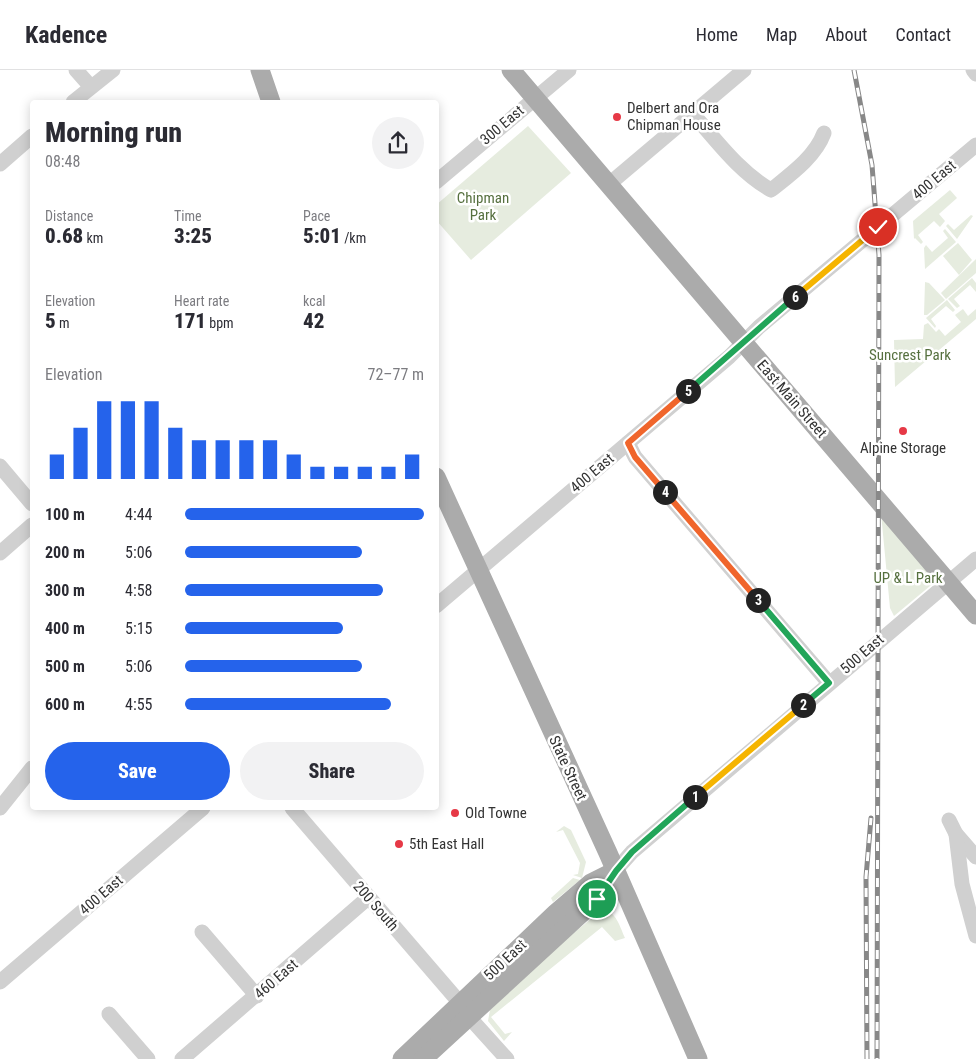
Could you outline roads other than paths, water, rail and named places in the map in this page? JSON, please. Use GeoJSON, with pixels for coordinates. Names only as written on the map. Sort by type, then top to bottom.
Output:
{"type":"FeatureCollection","features":[{"type":"Feature","properties":{"kind":"main road"},"geometry":{"type":"LineString","coordinates":[[260,70],[271,100]]}},
{"type":"Feature","properties":{"kind":"main road","name":"East Main Street"},"geometry":{"type":"LineString","coordinates":[[511,70],[976,615]]}},
{"type":"Feature","properties":{"kind":"main road","name":"State Street"},"geometry":{"type":"LineString","coordinates":[[439,484],[616,871],[698,1059]]}},
{"type":"Feature","properties":{"kind":"main road","name":"500 East"},"geometry":{"type":"LineString","coordinates":[[423,1059],[465,1010],[590,883],[616,871]]}},
{"type":"Feature","properties":{"kind":"main road","name":"500 East"},"geometry":{"type":"LineString","coordinates":[[402,1059],[465,1010]]}},
{"type":"Feature","properties":{"kind":"street"},"geometry":{"type":"LineString","coordinates":[[76,70],[91,87]]}},
{"type":"Feature","properties":{"kind":"street"},"geometry":{"type":"LineString","coordinates":[[75,100],[113,70]]}},
{"type":"Feature","properties":{"kind":"street","name":"300 East"},"geometry":{"type":"LineString","coordinates":[[439,179],[569,70]]}},
{"type":"Feature","properties":{"kind":"street"},"geometry":{"type":"LineString","coordinates":[[608,185],[744,70]]}},
{"type":"Feature","properties":{"kind":"street"},"geometry":{"type":"LineString","coordinates":[[973,70],[976,74]]}},
{"type":"Feature","properties":{"kind":"street"},"geometry":{"type":"LineString","coordinates":[[692,113],[728,154],[762,185],[771,190],[810,157],[819,146],[824,133]]}},
{"type":"Feature","properties":{"kind":"street"},"geometry":{"type":"LineString","coordinates":[[0,164],[30,138]]}},
{"type":"Feature","properties":{"kind":"street","name":"400 East"},"geometry":{"type":"LineString","coordinates":[[439,603],[628,443],[760,327],[976,145]]}},
{"type":"Feature","properties":{"kind":"street"},"geometry":{"type":"LineString","coordinates":[[628,443],[635,457],[829,683]]}},
{"type":"Feature","properties":{"kind":"street"},"geometry":{"type":"LineString","coordinates":[[0,466],[30,502]]}},
{"type":"Feature","properties":{"kind":"street"},"geometry":{"type":"LineString","coordinates":[[0,553],[30,527]]}},
{"type":"Feature","properties":{"kind":"street","name":"500 East"},"geometry":{"type":"LineString","coordinates":[[616,871],[632,852],[933,593],[948,584],[976,559]]}},
{"type":"Feature","properties":{"kind":"street"},"geometry":{"type":"LineString","coordinates":[[0,808],[30,770]]}},
{"type":"Feature","properties":{"kind":"street","name":"400 East"},"geometry":{"type":"LineString","coordinates":[[0,982],[201,810]]}},
{"type":"Feature","properties":{"kind":"street","name":"200 South"},"geometry":{"type":"LineString","coordinates":[[294,810],[507,1059]]}},
{"type":"Feature","properties":{"kind":"street"},"geometry":{"type":"LineString","coordinates":[[949,820],[956,834],[976,857]]}},
{"type":"Feature","properties":{"kind":"street"},"geometry":{"type":"LineString","coordinates":[[956,834],[962,884],[976,936]]}},
{"type":"Feature","properties":{"kind":"street","name":"460 East"},"geometry":{"type":"LineString","coordinates":[[182,1059],[369,898]]}},
{"type":"Feature","properties":{"kind":"street"},"geometry":{"type":"LineString","coordinates":[[202,932],[257,996]]}},
{"type":"Feature","properties":{"kind":"street"},"geometry":{"type":"LineString","coordinates":[[109,1014],[148,1059]]}},
{"type":"Feature","properties":{"kind":"railway"},"geometry":{"type":"LineString","coordinates":[[854,70],[872,165],[879,255],[877,1059]]}},
{"type":"Feature","properties":{"kind":"railway"},"geometry":{"type":"LineString","coordinates":[[867,1059],[866,877],[871,818]]}},
{"type":"Feature","properties":{"kind":"place","name":"Delbert and Ora Chipman House"},"geometry":{"type":"Point","coordinates":[617,117]}},
{"type":"Feature","properties":{"kind":"place","name":"Alpine Storage"},"geometry":{"type":"Point","coordinates":[903,431]}},
{"type":"Feature","properties":{"kind":"place","name":"Old Towne"},"geometry":{"type":"Point","coordinates":[455,813]}},
{"type":"Feature","properties":{"kind":"place","name":"5th East Hall"},"geometry":{"type":"Point","coordinates":[399,844]}},
{"type":"Feature","properties":{"kind":"park label","name":"Chipman Park"},"geometry":{"type":"Point","coordinates":[483,206]}},
{"type":"Feature","properties":{"kind":"park label","name":"Suncrest Park"},"geometry":{"type":"Point","coordinates":[910,355]}},
{"type":"Feature","properties":{"kind":"park label","name":"UP & L Park"},"geometry":{"type":"Point","coordinates":[908,578]}}]}
